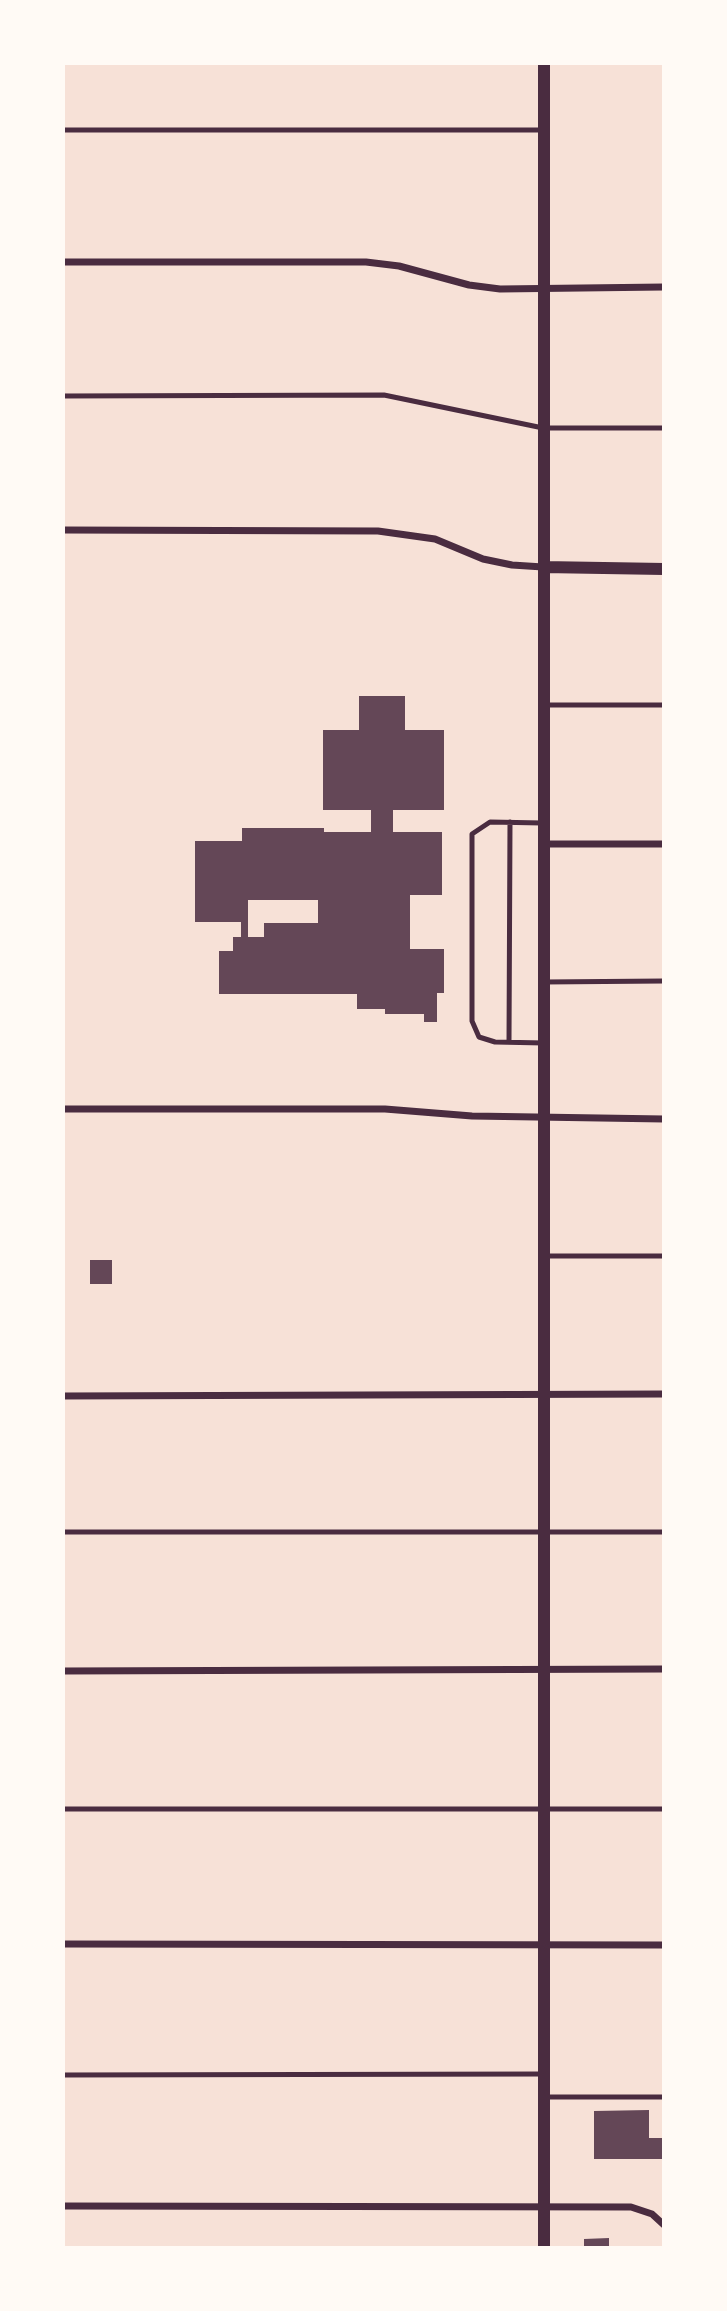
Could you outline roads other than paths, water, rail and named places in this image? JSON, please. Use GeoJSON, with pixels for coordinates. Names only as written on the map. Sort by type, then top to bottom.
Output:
{"type":"FeatureCollection","features":[{"type":"Feature","properties":{"kind":"street"},"geometry":{"type":"LineString","coordinates":[[544,63],[544,2248]]}},
{"type":"Feature","properties":{"kind":"street"},"geometry":{"type":"LineString","coordinates":[[63,262],[366,262],[399,266],[469,285],[500,289],[664,287]]}},
{"type":"Feature","properties":{"kind":"street"},"geometry":{"type":"LineString","coordinates":[[63,530],[378,531],[435,539],[483,559],[502,563],[543,567],[664,569]]}},
{"type":"Feature","properties":{"kind":"street"},"geometry":{"type":"LineString","coordinates":[[544,844],[664,844]]}},
{"type":"Feature","properties":{"kind":"street"},"geometry":{"type":"LineString","coordinates":[[63,1109],[385,1110],[544,1119],[664,1119]]}},
{"type":"Feature","properties":{"kind":"street"},"geometry":{"type":"LineString","coordinates":[[63,1396],[664,1394]]}},
{"type":"Feature","properties":{"kind":"street"},"geometry":{"type":"LineString","coordinates":[[63,1671],[664,1669]]}},
{"type":"Feature","properties":{"kind":"street"},"geometry":{"type":"LineString","coordinates":[[63,1944],[664,1945]]}},
{"type":"Feature","properties":{"kind":"street"},"geometry":{"type":"LineString","coordinates":[[63,2206],[631,2207],[652,2214],[664,2225]]}},
{"type":"Feature","properties":{"kind":"lane"},"geometry":{"type":"LineString","coordinates":[[63,130],[544,130]]}},
{"type":"Feature","properties":{"kind":"lane"},"geometry":{"type":"LineString","coordinates":[[63,396],[384,396],[543,428],[664,428]]}},
{"type":"Feature","properties":{"kind":"lane"},"geometry":{"type":"LineString","coordinates":[[544,705],[664,705]]}},
{"type":"Feature","properties":{"kind":"lane"},"geometry":{"type":"LineString","coordinates":[[544,823],[490,822],[472,834],[472,1021],[479,1037],[495,1042],[544,1043]]}},
{"type":"Feature","properties":{"kind":"lane"},"geometry":{"type":"LineString","coordinates":[[509,1042],[510,822]]}},
{"type":"Feature","properties":{"kind":"lane"},"geometry":{"type":"LineString","coordinates":[[544,982],[664,981]]}},
{"type":"Feature","properties":{"kind":"lane"},"geometry":{"type":"LineString","coordinates":[[544,1256],[664,1256]]}},
{"type":"Feature","properties":{"kind":"lane"},"geometry":{"type":"LineString","coordinates":[[63,1532],[664,1532]]}},
{"type":"Feature","properties":{"kind":"lane"},"geometry":{"type":"LineString","coordinates":[[63,1810],[664,1810]]}},
{"type":"Feature","properties":{"kind":"lane"},"geometry":{"type":"LineString","coordinates":[[63,2075],[545,2074]]}},
{"type":"Feature","properties":{"kind":"lane"},"geometry":{"type":"LineString","coordinates":[[545,2097],[664,2097]]}}]}
